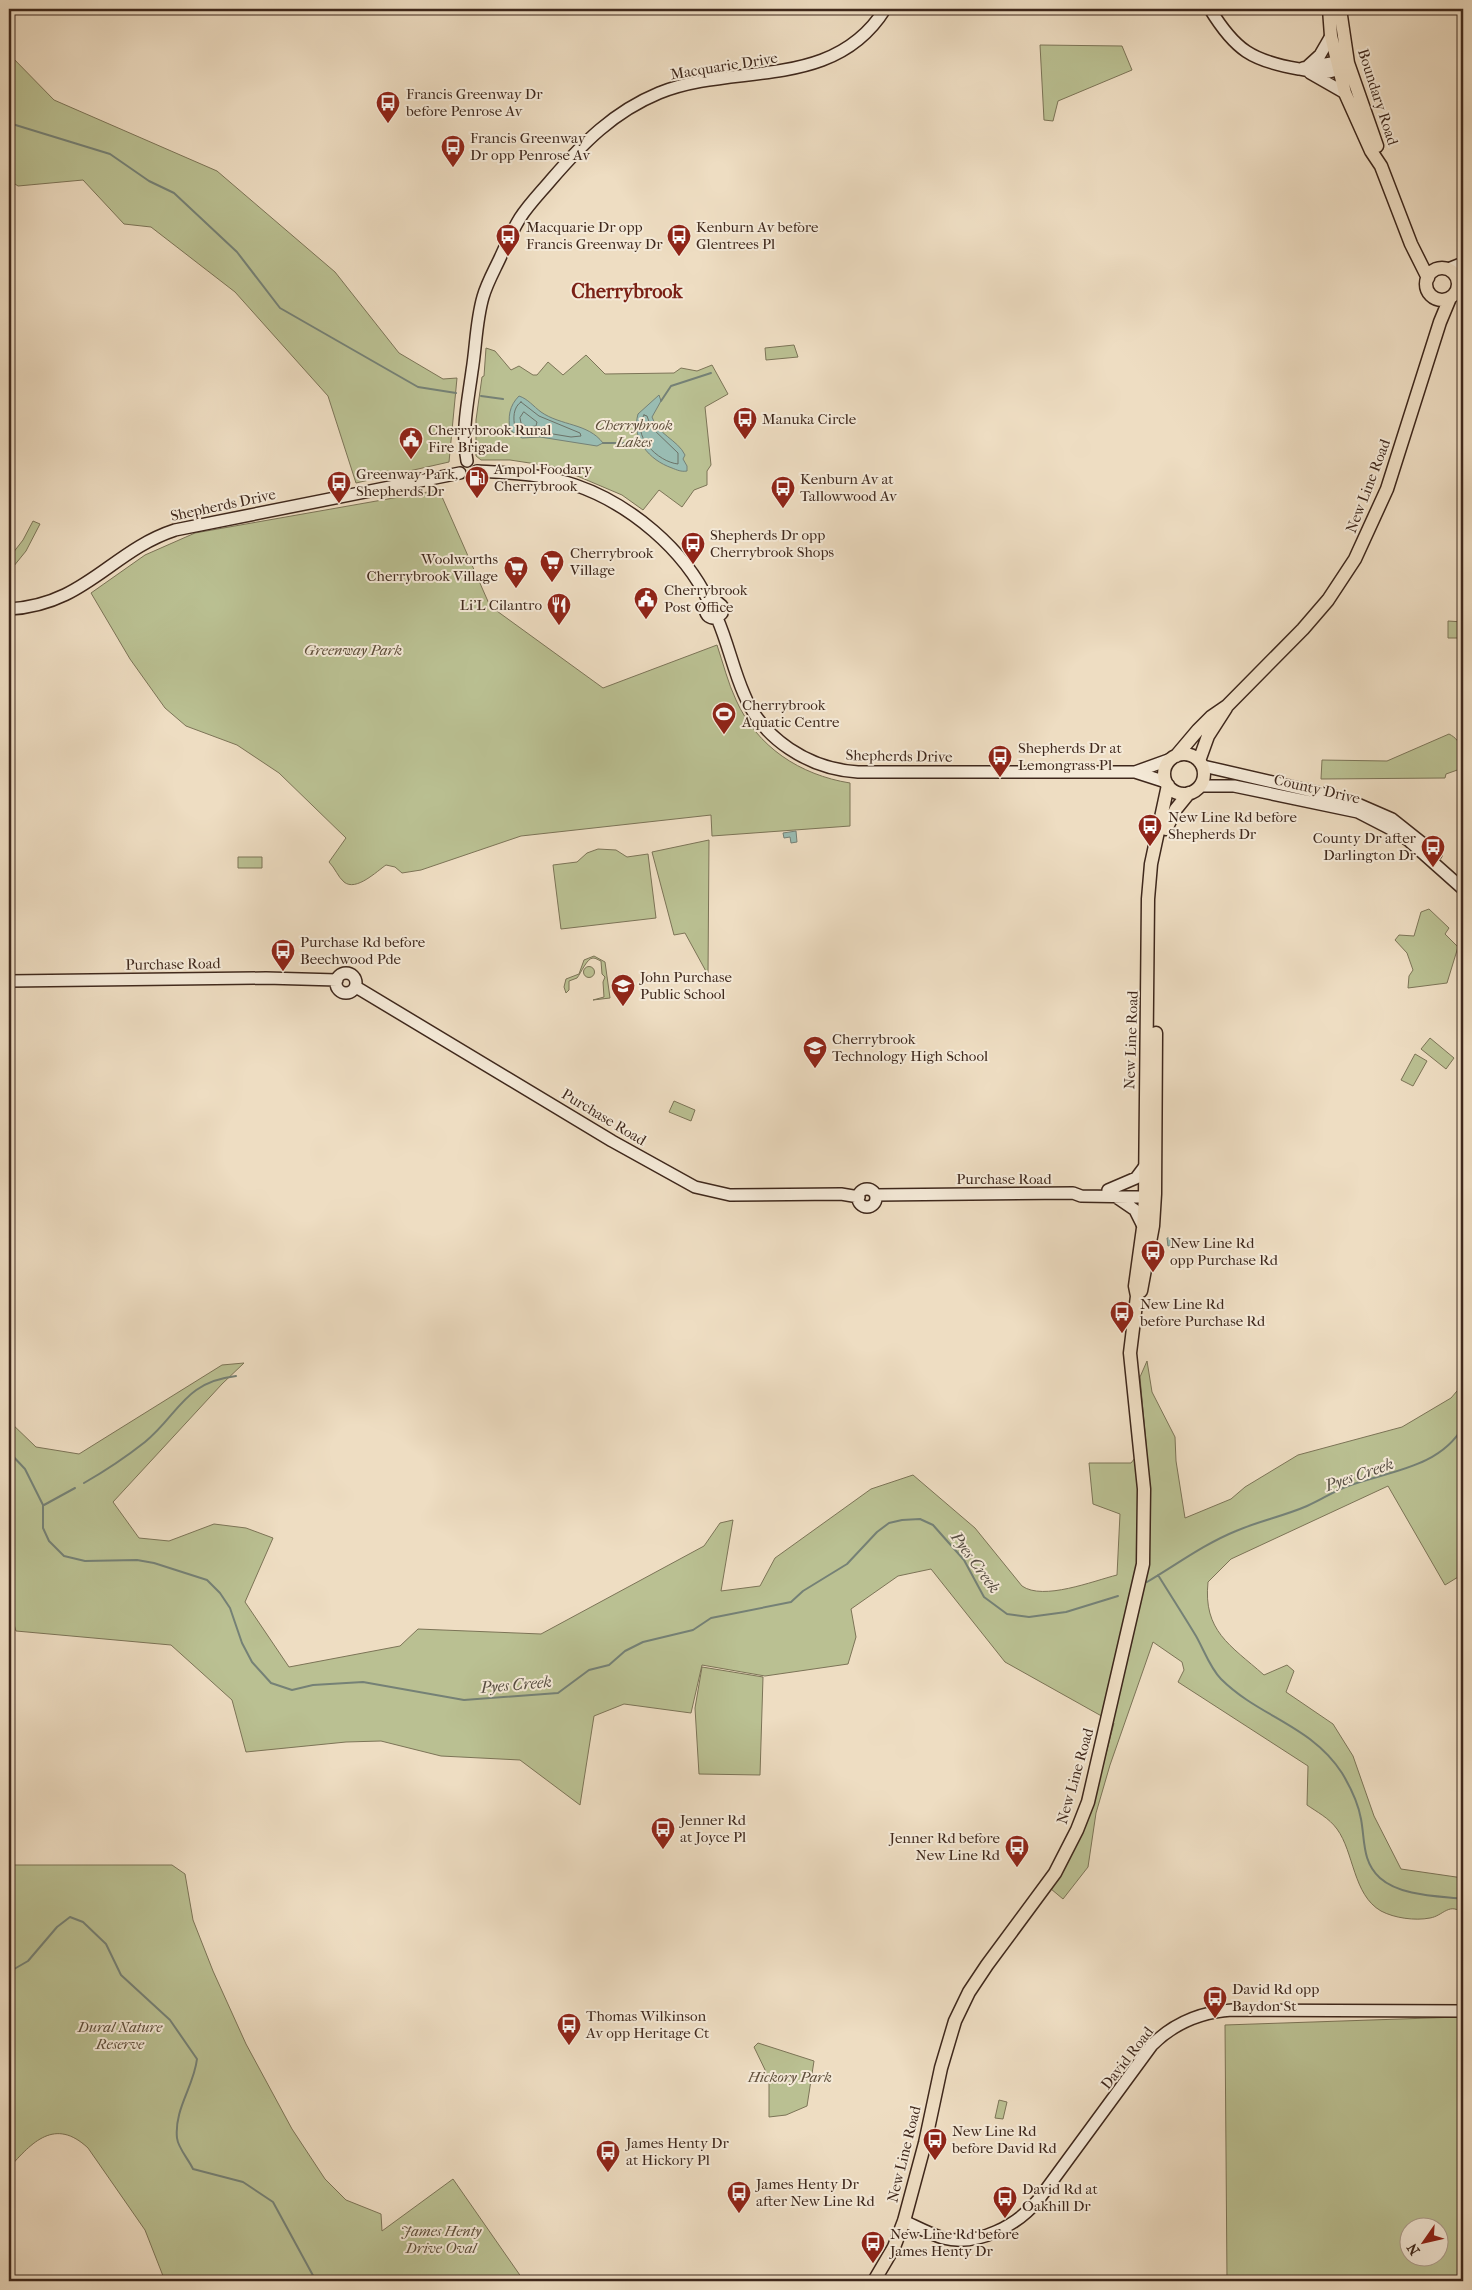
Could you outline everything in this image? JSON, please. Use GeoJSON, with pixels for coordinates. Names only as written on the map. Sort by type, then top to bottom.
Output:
{"type":"FeatureCollection","features":[{"type":"Feature","properties":{"kind":"main road","name":"Macquarie Drive"},"geometry":{"type":"LineString","coordinates":[[467,461],[464,435],[479,318],[487,284],[521,216],[577,150],[618,114],[660,92],[684,85],[806,67],[835,55],[859,38],[885,9]]}},
{"type":"Feature","properties":{"kind":"main road"},"geometry":{"type":"LineString","coordinates":[[1210,9],[1230,38],[1249,53],[1276,66],[1305,69],[1320,73],[1341,65]]}},
{"type":"Feature","properties":{"kind":"main road","name":"Boundary Road"},"geometry":{"type":"LineString","coordinates":[[1329,9],[1331,36],[1341,65],[1378,149],[1381,166],[1411,244],[1428,278]]}},
{"type":"Feature","properties":{"kind":"main road","name":"Boundary Road"},"geometry":{"type":"LineString","coordinates":[[1340,9],[1341,65],[1345,93],[1371,151],[1381,166]]}},
{"type":"Feature","properties":{"kind":"main road"},"geometry":{"type":"LineString","coordinates":[[1305,69],[1324,50],[1331,36]]}},
{"type":"Feature","properties":{"kind":"main road"},"geometry":{"type":"LineString","coordinates":[[1305,69],[1345,93]]}},
{"type":"Feature","properties":{"kind":"main road","name":"Boundary Road"},"geometry":{"type":"LineString","coordinates":[[1411,244],[1443,269]]}},
{"type":"Feature","properties":{"kind":"main road"},"geometry":{"type":"LineString","coordinates":[[1443,269],[1456,276],[1461,284],[1450,298],[1445,300],[1435,298],[1428,289],[1428,278],[1443,269],[1463,263]]}},
{"type":"Feature","properties":{"kind":"main road","name":"New Line Road"},"geometry":{"type":"LineString","coordinates":[[1435,298],[1440,322]]}},
{"type":"Feature","properties":{"kind":"main road","name":"New Line Road"},"geometry":{"type":"LineString","coordinates":[[1174,758],[1204,723],[1227,706],[1303,629],[1328,600],[1362,547],[1387,489],[1440,322],[1450,298]]}},
{"type":"Feature","properties":{"kind":"main road"},"geometry":{"type":"LineString","coordinates":[[467,461],[473,463],[477,470],[474,476],[470,478],[464,477],[460,473],[462,465],[467,461]]}},
{"type":"Feature","properties":{"kind":"main road","name":"Shepherds Drive"},"geometry":{"type":"LineString","coordinates":[[477,470],[525,474],[551,478],[575,485],[614,503],[647,527],[680,557],[702,588],[709,602],[705,609],[706,615],[711,618],[717,618],[743,693],[764,726],[794,751],[830,768],[866,772],[1135,772],[1174,758]]}},
{"type":"Feature","properties":{"kind":"main road","name":"Shepherds Drive"},"geometry":{"type":"LineString","coordinates":[[9,609],[40,605],[69,594],[149,541],[175,530],[460,473]]}},
{"type":"Feature","properties":{"kind":"main road","name":"New Line Road"},"geometry":{"type":"LineString","coordinates":[[1201,764],[1208,736],[1227,706]]}},
{"type":"Feature","properties":{"kind":"main road"},"geometry":{"type":"LineString","coordinates":[[1188,754],[1201,764],[1204,777],[1194,790],[1177,793],[1167,784],[1165,770],[1174,758],[1188,754]]}},
{"type":"Feature","properties":{"kind":"main road","name":"County Drive"},"geometry":{"type":"LineString","coordinates":[[1201,764],[1338,797],[1366,807],[1392,820],[1422,842],[1463,879]]}},
{"type":"Feature","properties":{"kind":"main road","name":"Shepherds Drive"},"geometry":{"type":"LineString","coordinates":[[1135,772],[1167,784]]}},
{"type":"Feature","properties":{"kind":"main road","name":"New Line Road"},"geometry":{"type":"LineString","coordinates":[[1137,1296],[1143,1289],[1153,1226],[1145,1166],[1148,899],[1151,864],[1167,784]]}},
{"type":"Feature","properties":{"kind":"main road","name":"County Drive"},"geometry":{"type":"LineString","coordinates":[[1194,790],[1234,786],[1358,812],[1408,840],[1463,889]]}},
{"type":"Feature","properties":{"kind":"main road","name":"New Line Road"},"geometry":{"type":"LineString","coordinates":[[874,2281],[894,2247],[904,2221],[925,2143],[941,2068],[955,2021],[969,1992],[987,1965],[1055,1873],[1077,1830],[1093,1780],[1144,1564],[1144,1489],[1130,1353],[1137,1296],[1135,1286],[1148,1194],[1158,865],[1168,822],[1194,790]]}},
{"type":"Feature","properties":{"kind":"main road","name":"Purchase Road"},"geometry":{"type":"LineString","coordinates":[[9,980],[266,978],[337,980],[342,974],[351,974],[355,978],[356,987],[612,1141],[695,1186],[730,1195],[841,1194],[858,1197],[862,1191],[867,1189],[876,1196],[1073,1194],[1080,1190],[1148,1194]]}},
{"type":"Feature","properties":{"kind":"main road"},"geometry":{"type":"LineString","coordinates":[[1143,1228],[1136,1210],[1111,1193],[1136,1178],[1145,1166]]}},
{"type":"Feature","properties":{"kind":"main road","name":"David Road"},"geometry":{"type":"LineString","coordinates":[[904,2221],[931,2234],[955,2239],[985,2235],[1018,2220],[1040,2199],[1152,2045],[1170,2029],[1200,2015],[1232,2010],[1463,2011]]}},
{"type":"Feature","properties":{"kind":"green space"},"geometry":{"type":"Polygon","coordinates":[[[1040,45],[1122,46],[1132,70],[1058,101],[1053,121],[1044,120],[1040,45]]]}},
{"type":"Feature","properties":{"kind":"green space"},"geometry":{"type":"Polygon","coordinates":[[[9,54],[54,100],[217,171],[335,272],[399,353],[443,379],[457,378],[449,462],[356,483],[328,396],[235,292],[151,227],[124,224],[83,180],[18,186],[9,180],[9,54]]]}},
{"type":"Feature","properties":{"kind":"green space"},"geometry":{"type":"Polygon","coordinates":[[[794,345],[798,357],[766,360],[765,348],[794,345]]]}},
{"type":"Feature","properties":{"kind":"green space","name":"Cherrybrook Lakes"},"geometry":{"type":"Polygon","coordinates":[[[486,348],[495,351],[511,370],[519,366],[533,375],[537,375],[548,362],[563,375],[586,355],[605,374],[674,373],[681,368],[697,371],[712,365],[728,394],[705,407],[711,465],[707,471],[707,485],[694,490],[682,507],[659,490],[643,510],[622,495],[556,467],[510,460],[481,460],[476,456],[476,420],[482,377],[484,376],[486,348]]]}},
{"type":"Feature","properties":{"kind":"green space","name":"Greenway Park"},"geometry":{"type":"Polygon","coordinates":[[[439,490],[490,606],[603,688],[717,645],[736,700],[745,717],[768,745],[797,766],[832,779],[850,783],[850,826],[712,836],[711,815],[521,836],[421,870],[402,873],[395,867],[386,865],[360,883],[349,884],[344,882],[329,862],[346,838],[279,773],[237,745],[186,726],[165,708],[130,659],[91,593],[145,555],[195,533],[439,490]]]}},
{"type":"Feature","properties":{"kind":"green space"},"geometry":{"type":"Polygon","coordinates":[[[33,521],[40,524],[26,551],[9,572],[9,558],[23,540],[33,521]]]}},
{"type":"Feature","properties":{"kind":"green space"},"geometry":{"type":"Polygon","coordinates":[[[1448,621],[1463,622],[1463,638],[1448,638],[1448,621]]]}},
{"type":"Feature","properties":{"kind":"green space"},"geometry":{"type":"Polygon","coordinates":[[[1449,734],[1460,744],[1463,768],[1446,774],[1445,778],[1321,779],[1322,760],[1387,761],[1449,734]]]}},
{"type":"Feature","properties":{"kind":"green space"},"geometry":{"type":"Polygon","coordinates":[[[709,840],[708,975],[685,933],[674,935],[652,852],[709,840]]]}},
{"type":"Feature","properties":{"kind":"green space"},"geometry":{"type":"Polygon","coordinates":[[[598,849],[616,850],[627,857],[648,854],[656,918],[561,929],[553,865],[577,862],[587,853],[598,849]]]}},
{"type":"Feature","properties":{"kind":"green space"},"geometry":{"type":"Polygon","coordinates":[[[238,857],[262,857],[262,868],[238,868],[238,857]]]}},
{"type":"Feature","properties":{"kind":"green space"},"geometry":{"type":"Polygon","coordinates":[[[1429,909],[1449,928],[1445,934],[1458,947],[1447,983],[1408,988],[1409,976],[1413,970],[1407,953],[1395,940],[1399,935],[1414,936],[1421,912],[1429,909]]]}},
{"type":"Feature","properties":{"kind":"green space"},"geometry":{"type":"Polygon","coordinates":[[[594,956],[605,962],[610,998],[593,1000],[604,997],[603,982],[605,977],[602,974],[601,961],[594,958],[589,960],[577,978],[569,981],[569,990],[566,993],[564,987],[566,979],[579,974],[584,960],[594,956]]]}},
{"type":"Feature","properties":{"kind":"green space"},"geometry":{"type":"Polygon","coordinates":[[[589,966],[595,972],[589,978],[583,972],[589,966]]]}},
{"type":"Feature","properties":{"kind":"green space"},"geometry":{"type":"Polygon","coordinates":[[[1430,1038],[1454,1058],[1446,1069],[1421,1049],[1430,1038]]]}},
{"type":"Feature","properties":{"kind":"green space"},"geometry":{"type":"Polygon","coordinates":[[[1415,1054],[1427,1061],[1413,1086],[1401,1080],[1415,1054]]]}},
{"type":"Feature","properties":{"kind":"green space"},"geometry":{"type":"Polygon","coordinates":[[[674,1101],[695,1110],[691,1121],[669,1112],[674,1101]]]}},
{"type":"Feature","properties":{"kind":"green space"},"geometry":{"type":"Polygon","coordinates":[[[1147,1361],[1152,1392],[1175,1437],[1176,1461],[1185,1518],[1231,1499],[1245,1487],[1298,1455],[1402,1427],[1451,1398],[1463,1384],[1463,1574],[1445,1585],[1388,1486],[1231,1559],[1208,1582],[1208,1599],[1210,1613],[1215,1625],[1221,1636],[1230,1645],[1264,1675],[1287,1665],[1294,1671],[1286,1692],[1333,1724],[1353,1756],[1374,1816],[1401,1869],[1463,1878],[1463,1914],[1458,1910],[1450,1909],[1430,1918],[1405,1918],[1381,1911],[1372,1904],[1359,1884],[1343,1838],[1327,1818],[1307,1805],[1308,1766],[1178,1682],[1184,1670],[1182,1662],[1153,1642],[1110,1765],[1096,1813],[1088,1867],[1063,1899],[1051,1889],[1092,1807],[1114,1723],[1005,1662],[931,1569],[898,1576],[851,1609],[856,1637],[848,1664],[765,1676],[702,1665],[691,1713],[624,1704],[594,1716],[580,1805],[520,1760],[441,1756],[381,1741],[346,1742],[246,1752],[232,1700],[171,1645],[16,1631],[9,1608],[9,1421],[36,1447],[79,1454],[222,1365],[244,1363],[222,1384],[113,1502],[139,1538],[169,1541],[214,1524],[246,1528],[273,1538],[245,1602],[289,1667],[400,1646],[418,1629],[541,1634],[704,1546],[720,1523],[733,1520],[721,1591],[760,1586],[775,1558],[871,1489],[913,1475],[975,1528],[1022,1586],[1031,1590],[1055,1591],[1117,1575],[1120,1514],[1093,1504],[1089,1463],[1131,1463],[1146,1444],[1140,1377],[1147,1361]]]}},
{"type":"Feature","properties":{"kind":"green space"},"geometry":{"type":"Polygon","coordinates":[[[702,1667],[763,1677],[760,1775],[699,1774],[695,1708],[702,1667]]]}},
{"type":"Feature","properties":{"kind":"green space","name":"Dural Nature Reserve"},"geometry":{"type":"Polygon","coordinates":[[[9,1865],[172,1865],[185,1874],[193,1920],[213,1971],[246,2044],[292,2129],[325,2179],[346,2200],[381,2214],[382,2231],[453,2179],[524,2281],[165,2281],[145,2230],[88,2148],[76,2139],[65,2134],[45,2137],[35,2142],[9,2168],[9,1865]]]}},
{"type":"Feature","properties":{"kind":"green space"},"geometry":{"type":"Polygon","coordinates":[[[1459,2017],[1459,2028],[1462,2028],[1460,2044],[1461,2281],[1227,2281],[1225,2025],[1459,2017]]]}},
{"type":"Feature","properties":{"kind":"green space","name":"Hickory Park"},"geometry":{"type":"Polygon","coordinates":[[[758,2043],[814,2061],[807,2106],[786,2115],[769,2117],[769,2078],[754,2047],[758,2043]]]}},
{"type":"Feature","properties":{"kind":"green space"},"geometry":{"type":"Polygon","coordinates":[[[999,2100],[1007,2102],[1003,2119],[995,2118],[999,2100]]]}},
{"type":"Feature","properties":{"kind":"water"},"geometry":{"type":"Polygon","coordinates":[[[659,395],[661,401],[652,417],[658,428],[682,450],[685,455],[683,459],[687,466],[687,471],[677,470],[656,460],[644,447],[637,432],[638,414],[659,395]]]}},
{"type":"Feature","properties":{"kind":"water"},"geometry":{"type":"Polygon","coordinates":[[[519,396],[549,417],[582,428],[597,436],[603,443],[597,446],[540,437],[522,438],[510,430],[509,425],[511,408],[519,396]]]}},
{"type":"Feature","properties":{"kind":"water"},"geometry":{"type":"Polygon","coordinates":[[[796,831],[797,842],[791,843],[790,837],[784,838],[783,833],[796,831]]]}},
{"type":"Feature","properties":{"kind":"water"},"geometry":{"type":"Polygon","coordinates":[[[1180,1237],[1181,1245],[1168,1246],[1167,1238],[1180,1237]]]}},
{"type":"Feature","properties":{"kind":"waterway"},"geometry":{"type":"LineString","coordinates":[[9,123],[110,154],[149,181],[174,193],[237,252],[280,308],[418,387],[456,393]]}},
{"type":"Feature","properties":{"kind":"waterway"},"geometry":{"type":"LineString","coordinates":[[661,401],[671,386],[711,373]]}},
{"type":"Feature","properties":{"kind":"waterway"},"geometry":{"type":"LineString","coordinates":[[481,396],[503,399]]}},
{"type":"Feature","properties":{"kind":"waterway"},"geometry":{"type":"LineString","coordinates":[[603,443],[640,443]]}},
{"type":"Feature","properties":{"kind":"waterway"},"geometry":{"type":"LineString","coordinates":[[84,1483],[115,1464],[145,1442],[193,1392],[219,1379],[236,1376]]}},
{"type":"Feature","properties":{"kind":"waterway","name":"Pyes Creek"},"geometry":{"type":"LineString","coordinates":[[1147,1582],[1224,1536],[1298,1510],[1348,1486],[1396,1472],[1427,1460],[1453,1441],[1463,1427]]}},
{"type":"Feature","properties":{"kind":"waterway","name":"Pyes Creek"},"geometry":{"type":"LineString","coordinates":[[9,1452],[25,1469],[43,1505],[43,1528],[49,1541],[64,1556],[85,1561],[137,1560],[154,1563],[207,1580],[220,1593],[230,1608],[242,1643],[252,1662],[271,1683],[292,1690],[313,1685],[363,1682],[464,1700],[558,1693],[589,1670],[609,1665],[625,1651],[643,1642],[693,1630],[711,1618],[791,1602],[803,1591],[847,1564],[877,1532],[889,1523],[902,1520],[920,1519],[933,1525],[964,1560],[984,1597],[1007,1614],[1029,1617],[1066,1612],[1118,1596]]}},
{"type":"Feature","properties":{"kind":"waterway"},"geometry":{"type":"LineString","coordinates":[[44,1505],[75,1488]]}},
{"type":"Feature","properties":{"kind":"waterway"},"geometry":{"type":"LineString","coordinates":[[1158,1575],[1196,1636],[1207,1659],[1221,1679],[1252,1703],[1315,1743],[1342,1773],[1358,1807],[1367,1858],[1374,1872],[1388,1884],[1408,1892],[1463,1899]]}},
{"type":"Feature","properties":{"kind":"waterway"},"geometry":{"type":"LineString","coordinates":[[9,1972],[28,1961],[57,1927],[70,1917],[83,1922],[106,1944],[121,1975],[170,2020],[197,2059],[178,2117],[177,2138],[181,2150],[193,2169],[243,2182],[273,2202],[316,2281]]}},
{"type":"Feature","properties":{"kind":"place","name":"Francis Greenway Dr before Penrose Av"},"geometry":{"type":"Point","coordinates":[388,124]}},
{"type":"Feature","properties":{"kind":"place","name":"Francis Greenway Dr opp Penrose Av"},"geometry":{"type":"Point","coordinates":[453,168]}},
{"type":"Feature","properties":{"kind":"place","name":"Macquarie Dr opp Francis Greenway Dr"},"geometry":{"type":"Point","coordinates":[508,257]}},
{"type":"Feature","properties":{"kind":"place","name":"Kenburn Av before Glentrees Pl"},"geometry":{"type":"Point","coordinates":[679,257]}},
{"type":"Feature","properties":{"kind":"place","name":"Manuka Circle"},"geometry":{"type":"Point","coordinates":[745,440]}},
{"type":"Feature","properties":{"kind":"place","name":"Cherrybrook Rural Fire Brigade"},"geometry":{"type":"Point","coordinates":[411,460]}},
{"type":"Feature","properties":{"kind":"place","name":"Ampol Foodary Cherrybrook"},"geometry":{"type":"Point","coordinates":[477,499]}},
{"type":"Feature","properties":{"kind":"place","name":"Greenway Park, Shepherds Dr"},"geometry":{"type":"Point","coordinates":[339,504]}},
{"type":"Feature","properties":{"kind":"place","name":"Kenburn Av at Tallowwood Av"},"geometry":{"type":"Point","coordinates":[783,509]}},
{"type":"Feature","properties":{"kind":"place","name":"Shepherds Dr opp Cherrybrook Shops"},"geometry":{"type":"Point","coordinates":[693,565]}},
{"type":"Feature","properties":{"kind":"place","name":"Cherrybrook Village"},"geometry":{"type":"Point","coordinates":[552,583]}},
{"type":"Feature","properties":{"kind":"place","name":"Woolworths Cherrybrook Village"},"geometry":{"type":"Point","coordinates":[516,589]}},
{"type":"Feature","properties":{"kind":"place","name":"Cherrybrook Post Office"},"geometry":{"type":"Point","coordinates":[646,620]}},
{"type":"Feature","properties":{"kind":"place","name":"Li'L Cilantro"},"geometry":{"type":"Point","coordinates":[559,626]}},
{"type":"Feature","properties":{"kind":"place","name":"Cherrybrook Aquatic Centre"},"geometry":{"type":"Point","coordinates":[724,735]}},
{"type":"Feature","properties":{"kind":"place","name":"Shepherds Dr at Lemongrass Pl"},"geometry":{"type":"Point","coordinates":[1000,778]}},
{"type":"Feature","properties":{"kind":"place","name":"New Line Rd before Shepherds Dr"},"geometry":{"type":"Point","coordinates":[1150,847]}},
{"type":"Feature","properties":{"kind":"place","name":"County Dr after Darlington Dr"},"geometry":{"type":"Point","coordinates":[1433,868]}},
{"type":"Feature","properties":{"kind":"place","name":"Purchase Rd before Beechwood Pde"},"geometry":{"type":"Point","coordinates":[283,972]}},
{"type":"Feature","properties":{"kind":"place","name":"John Purchase Public School"},"geometry":{"type":"Point","coordinates":[623,1007]}},
{"type":"Feature","properties":{"kind":"place","name":"Cherrybrook Technology High School"},"geometry":{"type":"Point","coordinates":[815,1069]}},
{"type":"Feature","properties":{"kind":"place","name":"New Line Rd opp Purchase Rd"},"geometry":{"type":"Point","coordinates":[1153,1273]}},
{"type":"Feature","properties":{"kind":"place","name":"New Line Rd before Purchase Rd"},"geometry":{"type":"Point","coordinates":[1122,1334]}},
{"type":"Feature","properties":{"kind":"place","name":"Jenner Rd at Joyce Pl"},"geometry":{"type":"Point","coordinates":[663,1850]}},
{"type":"Feature","properties":{"kind":"place","name":"Jenner Rd before New Line Rd"},"geometry":{"type":"Point","coordinates":[1017,1868]}},
{"type":"Feature","properties":{"kind":"place","name":"David Rd opp Baydon St"},"geometry":{"type":"Point","coordinates":[1215,2019]}},
{"type":"Feature","properties":{"kind":"place","name":"Thomas Wilkinson Av opp Heritage Ct"},"geometry":{"type":"Point","coordinates":[569,2046]}},
{"type":"Feature","properties":{"kind":"place","name":"New Line Rd before David Rd"},"geometry":{"type":"Point","coordinates":[935,2161]}},
{"type":"Feature","properties":{"kind":"place","name":"James Henty Dr at Hickory Pl"},"geometry":{"type":"Point","coordinates":[608,2173]}},
{"type":"Feature","properties":{"kind":"place","name":"James Henty Dr after New Line Rd"},"geometry":{"type":"Point","coordinates":[739,2214]}},
{"type":"Feature","properties":{"kind":"place","name":"David Rd at Oakhill Dr"},"geometry":{"type":"Point","coordinates":[1005,2219]}},
{"type":"Feature","properties":{"kind":"place","name":"New Line Rd before James Henty Dr"},"geometry":{"type":"Point","coordinates":[873,2264]}},
{"type":"Feature","properties":{"kind":"district","name":"Cherrybrook"},"geometry":{"type":"Point","coordinates":[627,291]}},
{"type":"Feature","properties":{"kind":"park label","name":"James Henty Drive Oval"},"geometry":{"type":"Point","coordinates":[441,2240]}}]}
